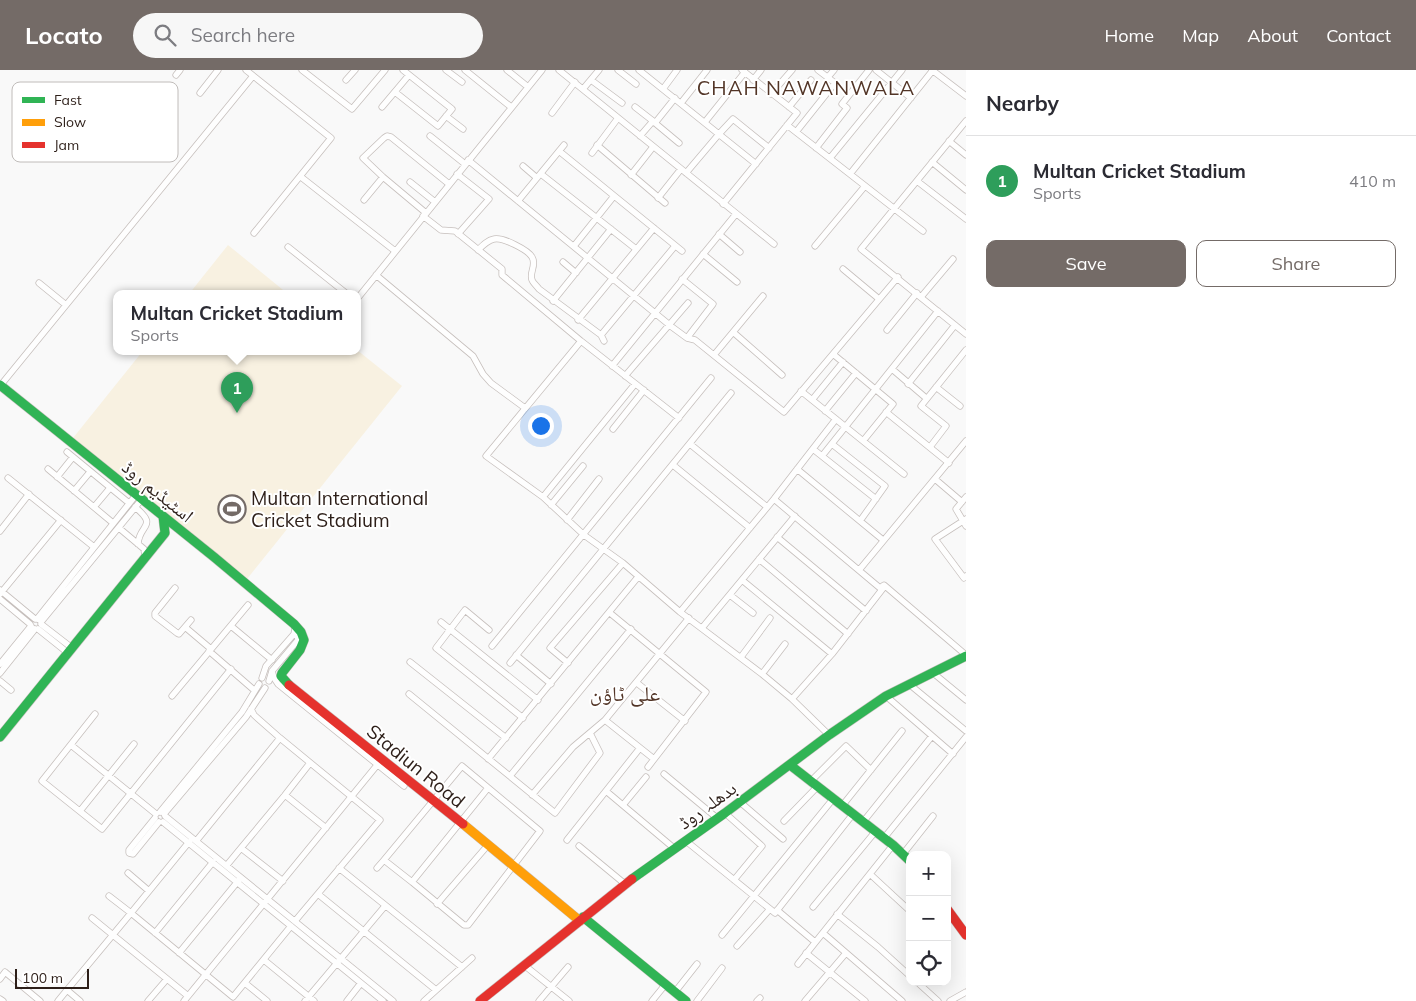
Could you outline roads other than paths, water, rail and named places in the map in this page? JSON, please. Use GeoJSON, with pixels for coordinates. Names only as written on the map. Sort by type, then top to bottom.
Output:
{"type":"FeatureCollection","features":[{"type":"Feature","properties":{"kind":"main road","name":"اسٹیڈیم روڈ"},"geometry":{"type":"LineString","coordinates":[[0,386],[163,516],[295,627]]}},
{"type":"Feature","properties":{"kind":"main road"},"geometry":{"type":"LineString","coordinates":[[1,735],[164,533],[166,528],[163,516]]}},
{"type":"Feature","properties":{"kind":"main road","name":"Stadiun Road"},"geometry":{"type":"LineString","coordinates":[[295,627],[301,632],[304,640],[300,650],[283,671],[281,676],[283,680],[514,866],[686,1001]]}},
{"type":"Feature","properties":{"kind":"main road","name":"بدھلہ روڈ"},"geometry":{"type":"LineString","coordinates":[[485,1000],[524,965],[625,884],[721,816],[828,735],[886,696],[966,655]]}},
{"type":"Feature","properties":{"kind":"main road"},"geometry":{"type":"LineString","coordinates":[[790,765],[893,845],[906,858]]}},
{"type":"Feature","properties":{"kind":"main road"},"geometry":{"type":"LineString","coordinates":[[951,914],[966,935]]}},
{"type":"Feature","properties":{"kind":"street"},"geometry":{"type":"LineString","coordinates":[[200,93],[218,70]]}},
{"type":"Feature","properties":{"kind":"street"},"geometry":{"type":"LineString","coordinates":[[246,70],[331,136],[330,141],[254,233]]}},
{"type":"Feature","properties":{"kind":"street"},"geometry":{"type":"LineString","coordinates":[[302,70],[348,108],[352,109],[385,70]]}},
{"type":"Feature","properties":{"kind":"street"},"geometry":{"type":"LineString","coordinates":[[346,80],[355,70]]}},
{"type":"Feature","properties":{"kind":"street"},"geometry":{"type":"LineString","coordinates":[[395,92],[438,126],[452,109],[403,70]]}},
{"type":"Feature","properties":{"kind":"street"},"geometry":{"type":"LineString","coordinates":[[446,70],[462,82]]}},
{"type":"Feature","properties":{"kind":"street"},"geometry":{"type":"LineString","coordinates":[[465,70],[511,107]]}},
{"type":"Feature","properties":{"kind":"street"},"geometry":{"type":"LineString","coordinates":[[507,70],[528,87]]}},
{"type":"Feature","properties":{"kind":"street"},"geometry":{"type":"LineString","coordinates":[[361,294],[542,70]]}},
{"type":"Feature","properties":{"kind":"street"},"geometry":{"type":"LineString","coordinates":[[559,70],[774,244]]}},
{"type":"Feature","properties":{"kind":"street"},"geometry":{"type":"LineString","coordinates":[[584,90],[599,70]]}},
{"type":"Feature","properties":{"kind":"street"},"geometry":{"type":"LineString","coordinates":[[618,70],[636,84]]}},
{"type":"Feature","properties":{"kind":"street"},"geometry":{"type":"LineString","coordinates":[[639,70],[756,164]]}},
{"type":"Feature","properties":{"kind":"street"},"geometry":{"type":"LineString","coordinates":[[663,89],[677,70]]}},
{"type":"Feature","properties":{"kind":"street"},"geometry":{"type":"LineString","coordinates":[[682,103],[707,70]]}},
{"type":"Feature","properties":{"kind":"street"},"geometry":{"type":"LineString","coordinates":[[753,80],[761,70]]}},
{"type":"Feature","properties":{"kind":"street"},"geometry":{"type":"LineString","coordinates":[[771,94],[792,70]]}},
{"type":"Feature","properties":{"kind":"street"},"geometry":{"type":"LineString","coordinates":[[796,132],[835,83],[818,70]]}},
{"type":"Feature","properties":{"kind":"street"},"geometry":{"type":"LineString","coordinates":[[828,77],[834,70]]}},
{"type":"Feature","properties":{"kind":"street"},"geometry":{"type":"LineString","coordinates":[[816,148],[847,108],[842,104],[870,70]]}},
{"type":"Feature","properties":{"kind":"street"},"geometry":{"type":"LineString","coordinates":[[876,70],[911,98]]}},
{"type":"Feature","properties":{"kind":"street"},"geometry":{"type":"LineString","coordinates":[[830,158],[902,70]]}},
{"type":"Feature","properties":{"kind":"street"},"geometry":{"type":"LineString","coordinates":[[850,174],[932,70],[966,96]]}},
{"type":"Feature","properties":{"kind":"street"},"geometry":{"type":"LineString","coordinates":[[705,122],[743,71],[797,113],[723,204]]}},
{"type":"Feature","properties":{"kind":"street"},"geometry":{"type":"LineString","coordinates":[[382,107],[408,75]]}},
{"type":"Feature","properties":{"kind":"street"},"geometry":{"type":"LineString","coordinates":[[0,386],[253,76]]}},
{"type":"Feature","properties":{"kind":"street"},"geometry":{"type":"LineString","coordinates":[[591,80],[622,103]]}},
{"type":"Feature","properties":{"kind":"street"},"geometry":{"type":"LineString","coordinates":[[789,107],[811,80]]}},
{"type":"Feature","properties":{"kind":"street"},"geometry":{"type":"LineString","coordinates":[[552,112],[575,82]]}},
{"type":"Feature","properties":{"kind":"street"},"geometry":{"type":"LineString","coordinates":[[640,136],[675,98]]}},
{"type":"Feature","properties":{"kind":"street"},"geometry":{"type":"LineString","coordinates":[[635,107],[679,142]]}},
{"type":"Feature","properties":{"kind":"street"},"geometry":{"type":"LineString","coordinates":[[446,116],[462,130]]}},
{"type":"Feature","properties":{"kind":"street"},"geometry":{"type":"LineString","coordinates":[[592,153],[618,118]]}},
{"type":"Feature","properties":{"kind":"street"},"geometry":{"type":"LineString","coordinates":[[658,198],[733,119],[769,148]]}},
{"type":"Feature","properties":{"kind":"street"},"geometry":{"type":"LineString","coordinates":[[787,125],[923,231]]}},
{"type":"Feature","properties":{"kind":"street"},"geometry":{"type":"LineString","coordinates":[[965,125],[949,141],[862,248],[966,334]]}},
{"type":"Feature","properties":{"kind":"street"},"geometry":{"type":"LineString","coordinates":[[449,184],[391,137],[387,136],[363,158],[441,230],[455,231],[502,269],[502,275],[678,418]]}},
{"type":"Feature","properties":{"kind":"street"},"geometry":{"type":"LineString","coordinates":[[430,136],[518,201],[670,325],[687,338],[696,340],[784,412],[898,278]]}},
{"type":"Feature","properties":{"kind":"street"},"geometry":{"type":"LineString","coordinates":[[949,141],[966,155]]}},
{"type":"Feature","properties":{"kind":"street"},"geometry":{"type":"LineString","coordinates":[[597,145],[665,203]]}},
{"type":"Feature","properties":{"kind":"street"},"geometry":{"type":"LineString","coordinates":[[631,175],[653,147]]}},
{"type":"Feature","properties":{"kind":"street"},"geometry":{"type":"LineString","coordinates":[[518,201],[562,148],[614,196],[682,251]]}},
{"type":"Feature","properties":{"kind":"street"},"geometry":{"type":"LineString","coordinates":[[932,162],[966,190]]}},
{"type":"Feature","properties":{"kind":"street"},"geometry":{"type":"LineString","coordinates":[[522,166],[539,176],[636,250]]}},
{"type":"Feature","properties":{"kind":"street"},"geometry":{"type":"LineString","coordinates":[[457,174],[489,199],[458,234]]}},
{"type":"Feature","properties":{"kind":"street"},"geometry":{"type":"LineString","coordinates":[[301,177],[395,252]]}},
{"type":"Feature","properties":{"kind":"street"},"geometry":{"type":"LineString","coordinates":[[364,200],[383,177]]}},
{"type":"Feature","properties":{"kind":"street"},"geometry":{"type":"LineString","coordinates":[[917,181],[966,219]]}},
{"type":"Feature","properties":{"kind":"street"},"geometry":{"type":"LineString","coordinates":[[410,182],[435,202]]}},
{"type":"Feature","properties":{"kind":"street"},"geometry":{"type":"LineString","coordinates":[[815,246],[865,186]]}},
{"type":"Feature","properties":{"kind":"street"},"geometry":{"type":"LineString","coordinates":[[574,246],[614,196]]}},
{"type":"Feature","properties":{"kind":"street"},"geometry":{"type":"LineString","coordinates":[[612,366],[736,214]]}},
{"type":"Feature","properties":{"kind":"street"},"geometry":{"type":"LineString","coordinates":[[578,320],[654,228]]}},
{"type":"Feature","properties":{"kind":"street"},"geometry":{"type":"LineString","coordinates":[[553,301],[611,230]]}},
{"type":"Feature","properties":{"kind":"street"},"geometry":{"type":"LineString","coordinates":[[719,234],[740,252]]}},
{"type":"Feature","properties":{"kind":"street"},"geometry":{"type":"LineString","coordinates":[[478,250],[486,242],[501,239],[529,253],[533,259],[534,266],[531,279],[539,289],[602,338],[634,295],[675,246]]}},
{"type":"Feature","properties":{"kind":"street"},"geometry":{"type":"LineString","coordinates":[[288,247],[341,290]]}},
{"type":"Feature","properties":{"kind":"street"},"geometry":{"type":"LineString","coordinates":[[702,254],[737,282]]}},
{"type":"Feature","properties":{"kind":"street"},"geometry":{"type":"LineString","coordinates":[[887,330],[953,259]]}},
{"type":"Feature","properties":{"kind":"street"},"geometry":{"type":"LineString","coordinates":[[563,262],[576,273]]}},
{"type":"Feature","properties":{"kind":"street"},"geometry":{"type":"LineString","coordinates":[[843,269],[879,299]]}},
{"type":"Feature","properties":{"kind":"street"},"geometry":{"type":"LineString","coordinates":[[376,275],[473,356],[491,383],[525,408]]}},
{"type":"Feature","properties":{"kind":"street"},"geometry":{"type":"LineString","coordinates":[[682,279],[713,304],[687,338]]}},
{"type":"Feature","properties":{"kind":"street"},"geometry":{"type":"LineString","coordinates":[[39,283],[66,305]]}},
{"type":"Feature","properties":{"kind":"street"},"geometry":{"type":"LineString","coordinates":[[531,299],[539,289]]}},
{"type":"Feature","properties":{"kind":"street"},"geometry":{"type":"LineString","coordinates":[[714,355],[763,296]]}},
{"type":"Feature","properties":{"kind":"street"},"geometry":{"type":"LineString","coordinates":[[625,376],[688,303]]}},
{"type":"Feature","properties":{"kind":"street"},"geometry":{"type":"LineString","coordinates":[[822,456],[938,311]]}},
{"type":"Feature","properties":{"kind":"street"},"geometry":{"type":"LineString","coordinates":[[908,384],[955,325]]}},
{"type":"Feature","properties":{"kind":"street"},"geometry":{"type":"LineString","coordinates":[[733,332],[782,375]]}},
{"type":"Feature","properties":{"kind":"street"},"geometry":{"type":"LineString","coordinates":[[581,341],[486,456],[543,497],[584,535],[623,563],[680,612],[762,674],[792,699],[828,735]]}},
{"type":"Feature","properties":{"kind":"street"},"geometry":{"type":"LineString","coordinates":[[930,447],[946,426],[921,406],[966,350]]}},
{"type":"Feature","properties":{"kind":"street"},"geometry":{"type":"LineString","coordinates":[[833,354],[893,404],[863,441]]}},
{"type":"Feature","properties":{"kind":"street"},"geometry":{"type":"LineString","coordinates":[[812,400],[843,362]]}},
{"type":"Feature","properties":{"kind":"street"},"geometry":{"type":"LineString","coordinates":[[892,369],[926,398]]}},
{"type":"Feature","properties":{"kind":"street"},"geometry":{"type":"LineString","coordinates":[[825,411],[856,373]]}},
{"type":"Feature","properties":{"kind":"street"},"geometry":{"type":"LineString","coordinates":[[492,646],[710,378]]}},
{"type":"Feature","properties":{"kind":"street"},"geometry":{"type":"LineString","coordinates":[[543,497],[635,384]]}},
{"type":"Feature","properties":{"kind":"street"},"geometry":{"type":"LineString","coordinates":[[936,387],[960,406]]}},
{"type":"Feature","properties":{"kind":"street"},"geometry":{"type":"LineString","coordinates":[[613,429],[644,390]]}},
{"type":"Feature","properties":{"kind":"street"},"geometry":{"type":"LineString","coordinates":[[510,663],[731,392]]}},
{"type":"Feature","properties":{"kind":"street"},"geometry":{"type":"LineString","coordinates":[[801,392],[904,474]]}},
{"type":"Feature","properties":{"kind":"street"},"geometry":{"type":"LineString","coordinates":[[886,412],[949,463]]}},
{"type":"Feature","properties":{"kind":"street"},"geometry":{"type":"LineString","coordinates":[[680,612],[774,499],[836,420]]}},
{"type":"Feature","properties":{"kind":"street"},"geometry":{"type":"LineString","coordinates":[[860,569],[966,441]]}},
{"type":"Feature","properties":{"kind":"street"},"geometry":{"type":"LineString","coordinates":[[690,444],[767,507]]}},
{"type":"Feature","properties":{"kind":"street"},"geometry":{"type":"LineString","coordinates":[[832,444],[885,486],[860,521]]}},
{"type":"Feature","properties":{"kind":"street"},"geometry":{"type":"LineString","coordinates":[[813,449],[876,500]]}},
{"type":"Feature","properties":{"kind":"street"},"geometry":{"type":"LineString","coordinates":[[67,452],[129,503]]}},
{"type":"Feature","properties":{"kind":"street"},"geometry":{"type":"LineString","coordinates":[[57,477],[73,457]]}},
{"type":"Feature","properties":{"kind":"street"},"geometry":{"type":"LineString","coordinates":[[673,465],[750,528]]}},
{"type":"Feature","properties":{"kind":"street"},"geometry":{"type":"LineString","coordinates":[[551,505],[583,466]]}},
{"type":"Feature","properties":{"kind":"street"},"geometry":{"type":"LineString","coordinates":[[48,469],[113,523]]}},
{"type":"Feature","properties":{"kind":"street"},"geometry":{"type":"LineString","coordinates":[[797,469],[883,540]]}},
{"type":"Feature","properties":{"kind":"street"},"geometry":{"type":"LineString","coordinates":[[74,491],[90,472]]}},
{"type":"Feature","properties":{"kind":"street"},"geometry":{"type":"LineString","coordinates":[[8,478],[94,547]]}},
{"type":"Feature","properties":{"kind":"street"},"geometry":{"type":"LineString","coordinates":[[567,520],[599,479]]}},
{"type":"Feature","properties":{"kind":"street"},"geometry":{"type":"LineString","coordinates":[[935,479],[964,500],[956,509],[965,522],[935,539],[964,578],[966,576]]}},
{"type":"Feature","properties":{"kind":"street"},"geometry":{"type":"LineString","coordinates":[[94,507],[110,488]]}},
{"type":"Feature","properties":{"kind":"street"},"geometry":{"type":"LineString","coordinates":[[1,526],[29,494]]}},
{"type":"Feature","properties":{"kind":"street"},"geometry":{"type":"LineString","coordinates":[[0,673],[94,547],[129,503],[139,497]]}},
{"type":"Feature","properties":{"kind":"street"},"geometry":{"type":"LineString","coordinates":[[0,664],[119,528],[135,507],[139,497]]}},
{"type":"Feature","properties":{"kind":"street"},"geometry":{"type":"LineString","coordinates":[[774,499],[860,569],[880,588],[884,586]]}},
{"type":"Feature","properties":{"kind":"street"},"geometry":{"type":"LineString","coordinates":[[135,507],[144,514],[147,522],[140,535],[138,544]]}},
{"type":"Feature","properties":{"kind":"street"},"geometry":{"type":"LineString","coordinates":[[702,628],[795,516]]}},
{"type":"Feature","properties":{"kind":"street"},"geometry":{"type":"LineString","coordinates":[[36,624],[1,592],[61,520]]}},
{"type":"Feature","properties":{"kind":"street"},"geometry":{"type":"LineString","coordinates":[[119,528],[144,549],[145,557]]}},
{"type":"Feature","properties":{"kind":"street"},"geometry":{"type":"LineString","coordinates":[[777,537],[866,611]]}},
{"type":"Feature","properties":{"kind":"street"},"geometry":{"type":"LineString","coordinates":[[759,559],[848,634]]}},
{"type":"Feature","properties":{"kind":"street"},"geometry":{"type":"LineString","coordinates":[[568,663],[550,648],[623,563]]}},
{"type":"Feature","properties":{"kind":"street"},"geometry":{"type":"LineString","coordinates":[[488,759],[638,577]]}},
{"type":"Feature","properties":{"kind":"street"},"geometry":{"type":"LineString","coordinates":[[742,580],[832,654]]}},
{"type":"Feature","properties":{"kind":"street"},"geometry":{"type":"LineString","coordinates":[[792,699],[832,654],[884,586]]}},
{"type":"Feature","properties":{"kind":"street"},"geometry":{"type":"LineString","coordinates":[[884,586],[966,655]]}},
{"type":"Feature","properties":{"kind":"street"},"geometry":{"type":"LineString","coordinates":[[175,588],[155,613],[155,616],[177,634],[191,620]]}},
{"type":"Feature","properties":{"kind":"street"},"geometry":{"type":"LineString","coordinates":[[730,595],[753,613]]}},
{"type":"Feature","properties":{"kind":"street"},"geometry":{"type":"LineString","coordinates":[[0,599],[70,650]]}},
{"type":"Feature","properties":{"kind":"street"},"geometry":{"type":"LineString","coordinates":[[172,696],[248,605]]}},
{"type":"Feature","properties":{"kind":"street"},"geometry":{"type":"LineString","coordinates":[[489,630],[465,610],[436,648],[523,718]]}},
{"type":"Feature","properties":{"kind":"street"},"geometry":{"type":"LineString","coordinates":[[610,613],[706,692],[648,767]]}},
{"type":"Feature","properties":{"kind":"street"},"geometry":{"type":"LineString","coordinates":[[532,795],[573,747],[605,720],[689,618]]}},
{"type":"Feature","properties":{"kind":"street"},"geometry":{"type":"LineString","coordinates":[[741,657],[770,618]]}},
{"type":"Feature","properties":{"kind":"street"},"geometry":{"type":"LineString","coordinates":[[441,622],[538,700]]}},
{"type":"Feature","properties":{"kind":"street"},"geometry":{"type":"LineString","coordinates":[[231,626],[272,660]]}},
{"type":"Feature","properties":{"kind":"street"},"geometry":{"type":"LineString","coordinates":[[185,627],[254,690]]}},
{"type":"Feature","properties":{"kind":"street"},"geometry":{"type":"LineString","coordinates":[[262,686],[259,680],[262,678],[266,666],[294,634],[295,627]]}},
{"type":"Feature","properties":{"kind":"street"},"geometry":{"type":"LineString","coordinates":[[262,686],[251,709],[160,817],[128,850],[129,853],[133,854],[160,817],[242,712],[254,690],[262,686],[269,685],[272,671],[298,640],[295,627]]}},
{"type":"Feature","properties":{"kind":"street"},"geometry":{"type":"LineString","coordinates":[[510,776],[631,629]]}},
{"type":"Feature","properties":{"kind":"street"},"geometry":{"type":"LineString","coordinates":[[762,674],[785,644]]}},
{"type":"Feature","properties":{"kind":"street"},"geometry":{"type":"LineString","coordinates":[[516,655],[551,684]]}},
{"type":"Feature","properties":{"kind":"street"},"geometry":{"type":"LineString","coordinates":[[410,662],[506,738]]}},
{"type":"Feature","properties":{"kind":"street"},"geometry":{"type":"LineString","coordinates":[[95,714],[42,781],[102,829],[231,669]]}},
{"type":"Feature","properties":{"kind":"street"},"geometry":{"type":"LineString","coordinates":[[272,671],[278,684],[404,786]]}},
{"type":"Feature","properties":{"kind":"street"},"geometry":{"type":"LineString","coordinates":[[932,672],[966,700]]}},
{"type":"Feature","properties":{"kind":"street"},"geometry":{"type":"LineString","coordinates":[[262,678],[265,677],[269,681]]}},
{"type":"Feature","properties":{"kind":"street"},"geometry":{"type":"LineString","coordinates":[[0,680],[12,690]]}},
{"type":"Feature","properties":{"kind":"street"},"geometry":{"type":"LineString","coordinates":[[637,682],[685,721]]}},
{"type":"Feature","properties":{"kind":"street"},"geometry":{"type":"LineString","coordinates":[[909,684],[966,731]]}},
{"type":"Feature","properties":{"kind":"street"},"geometry":{"type":"LineString","coordinates":[[409,694],[555,813],[600,753],[590,733]]}},
{"type":"Feature","properties":{"kind":"street"},"geometry":{"type":"LineString","coordinates":[[886,696],[953,754]]}},
{"type":"Feature","properties":{"kind":"street"},"geometry":{"type":"LineString","coordinates":[[109,896],[206,974],[231,999],[380,820],[254,716],[251,709]]}},
{"type":"Feature","properties":{"kind":"street"},"geometry":{"type":"LineString","coordinates":[[605,720],[654,759]]}},
{"type":"Feature","properties":{"kind":"street"},"geometry":{"type":"LineString","coordinates":[[842,806],[902,731]]}},
{"type":"Feature","properties":{"kind":"street"},"geometry":{"type":"LineString","coordinates":[[862,822],[932,736]]}},
{"type":"Feature","properties":{"kind":"street"},"geometry":{"type":"LineString","coordinates":[[884,838],[966,737]]}},
{"type":"Feature","properties":{"kind":"street"},"geometry":{"type":"LineString","coordinates":[[197,840],[280,738]]}},
{"type":"Feature","properties":{"kind":"street"},"geometry":{"type":"LineString","coordinates":[[80,811],[134,744]]}},
{"type":"Feature","properties":{"kind":"street"},"geometry":{"type":"LineString","coordinates":[[71,745],[213,862],[239,879],[338,961],[393,1001]]}},
{"type":"Feature","properties":{"kind":"street"},"geometry":{"type":"LineString","coordinates":[[784,821],[846,746],[871,770]]}},
{"type":"Feature","properties":{"kind":"street"},"geometry":{"type":"LineString","coordinates":[[568,840],[640,748]]}},
{"type":"Feature","properties":{"kind":"street"},"geometry":{"type":"LineString","coordinates":[[227,865],[310,763]]}},
{"type":"Feature","properties":{"kind":"street"},"geometry":{"type":"LineString","coordinates":[[92,918],[167,979],[186,999],[378,764]]}},
{"type":"Feature","properties":{"kind":"street"},"geometry":{"type":"LineString","coordinates":[[377,868],[462,766],[540,831],[466,926],[384,860]]}},
{"type":"Feature","properties":{"kind":"street"},"geometry":{"type":"LineString","coordinates":[[664,774],[762,846],[734,880]]}},
{"type":"Feature","properties":{"kind":"street"},"geometry":{"type":"LineString","coordinates":[[623,805],[646,777]]}},
{"type":"Feature","properties":{"kind":"street"},"geometry":{"type":"LineString","coordinates":[[412,882],[488,788]]}},
{"type":"Feature","properties":{"kind":"street"},"geometry":{"type":"LineString","coordinates":[[606,791],[675,849]]}},
{"type":"Feature","properties":{"kind":"street"},"geometry":{"type":"LineString","coordinates":[[285,795],[326,828]]}},
{"type":"Feature","properties":{"kind":"street"},"geometry":{"type":"LineString","coordinates":[[722,935],[833,799]]}},
{"type":"Feature","properties":{"kind":"street"},"geometry":{"type":"LineString","coordinates":[[740,802],[784,839]]}},
{"type":"Feature","properties":{"kind":"street"},"geometry":{"type":"LineString","coordinates":[[686,841],[775,913],[853,814]]}},
{"type":"Feature","properties":{"kind":"street"},"geometry":{"type":"LineString","coordinates":[[910,851],[933,816]]}},
{"type":"Feature","properties":{"kind":"street"},"geometry":{"type":"LineString","coordinates":[[160,817],[197,840],[227,865],[239,879]]}},
{"type":"Feature","properties":{"kind":"street"},"geometry":{"type":"LineString","coordinates":[[813,907],[875,832]]}},
{"type":"Feature","properties":{"kind":"street"},"geometry":{"type":"LineString","coordinates":[[58,1001],[189,842]]}},
{"type":"Feature","properties":{"kind":"street"},"geometry":{"type":"LineString","coordinates":[[437,904],[488,844]]}},
{"type":"Feature","properties":{"kind":"street"},"geometry":{"type":"LineString","coordinates":[[798,964],[893,845]]}},
{"type":"Feature","properties":{"kind":"street"},"geometry":{"type":"LineString","coordinates":[[579,846],[625,884]]}},
{"type":"Feature","properties":{"kind":"street"},"geometry":{"type":"LineString","coordinates":[[241,848],[283,881]]}},
{"type":"Feature","properties":{"kind":"street"},"geometry":{"type":"LineString","coordinates":[[155,933],[213,862]]}},
{"type":"Feature","properties":{"kind":"street"},"geometry":{"type":"LineString","coordinates":[[340,868],[462,968]]}},
{"type":"Feature","properties":{"kind":"street"},"geometry":{"type":"LineString","coordinates":[[128,873],[150,891]]}},
{"type":"Feature","properties":{"kind":"street"},"geometry":{"type":"LineString","coordinates":[[870,874],[906,907]]}},
{"type":"Feature","properties":{"kind":"street"},"geometry":{"type":"LineString","coordinates":[[179,953],[239,879]]}},
{"type":"Feature","properties":{"kind":"street"},"geometry":{"type":"LineString","coordinates":[[318,894],[436,990]]}},
{"type":"Feature","properties":{"kind":"street"},"geometry":{"type":"LineString","coordinates":[[264,960],[309,1000],[338,961],[385,906]]}},
{"type":"Feature","properties":{"kind":"street"},"geometry":{"type":"LineString","coordinates":[[737,946],[770,909]]}},
{"type":"Feature","properties":{"kind":"street"},"geometry":{"type":"LineString","coordinates":[[777,910],[815,942]]}},
{"type":"Feature","properties":{"kind":"street"},"geometry":{"type":"LineString","coordinates":[[837,914],[906,972]]}},
{"type":"Feature","properties":{"kind":"street"},"geometry":{"type":"LineString","coordinates":[[823,933],[902,1001]]}},
{"type":"Feature","properties":{"kind":"street"},"geometry":{"type":"LineString","coordinates":[[806,953],[865,1001]]}},
{"type":"Feature","properties":{"kind":"street"},"geometry":{"type":"LineString","coordinates":[[805,1001],[846,953]]}},
{"type":"Feature","properties":{"kind":"street"},"geometry":{"type":"LineString","coordinates":[[424,1001],[472,958]]}},
{"type":"Feature","properties":{"kind":"street"},"geometry":{"type":"LineString","coordinates":[[338,961],[383,1001]]}},
{"type":"Feature","properties":{"kind":"street"},"geometry":{"type":"LineString","coordinates":[[675,992],[697,964]]}},
{"type":"Feature","properties":{"kind":"street"},"geometry":{"type":"LineString","coordinates":[[524,965],[569,1001]]}},
{"type":"Feature","properties":{"kind":"street"},"geometry":{"type":"LineString","coordinates":[[539,1001],[568,967]]}},
{"type":"Feature","properties":{"kind":"street"},"geometry":{"type":"LineString","coordinates":[[696,1001],[722,968]]}},
{"type":"Feature","properties":{"kind":"street"},"geometry":{"type":"LineString","coordinates":[[0,979],[6,972],[40,1001]]}},
{"type":"Feature","properties":{"kind":"street"},"geometry":{"type":"LineString","coordinates":[[148,1001],[167,979]]}},
{"type":"Feature","properties":{"kind":"street"},"geometry":{"type":"LineString","coordinates":[[244,983],[267,1001]]}},
{"type":"Feature","properties":{"kind":"street"},"geometry":{"type":"LineString","coordinates":[[346,1001],[361,983]]}},
{"type":"Feature","properties":{"kind":"street"},"geometry":{"type":"LineString","coordinates":[[652,1001],[665,985]]}},
{"type":"Feature","properties":{"kind":"street"},"geometry":{"type":"LineString","coordinates":[[921,986],[938,1001]]}},
{"type":"Feature","properties":{"kind":"street"},"geometry":{"type":"LineString","coordinates":[[67,990],[80,1001]]}},
{"type":"Feature","properties":{"kind":"street"},"geometry":{"type":"LineString","coordinates":[[954,1000],[966,992]]}},
{"type":"Feature","properties":{"kind":"place","name":"Multan Cricket Stadium"},"geometry":{"type":"Point","coordinates":[237,413]}},
{"type":"Feature","properties":{"kind":"place","name":"Multan International Cricket Stadium"},"geometry":{"type":"Point","coordinates":[232,509]}},
{"type":"Feature","properties":{"kind":"district","name":"CHAH NAWANWALA"},"geometry":{"type":"Point","coordinates":[806,87]}},
{"type":"Feature","properties":{"kind":"district","name":"علی ٹاؤن"},"geometry":{"type":"Point","coordinates":[625,693]}}]}
